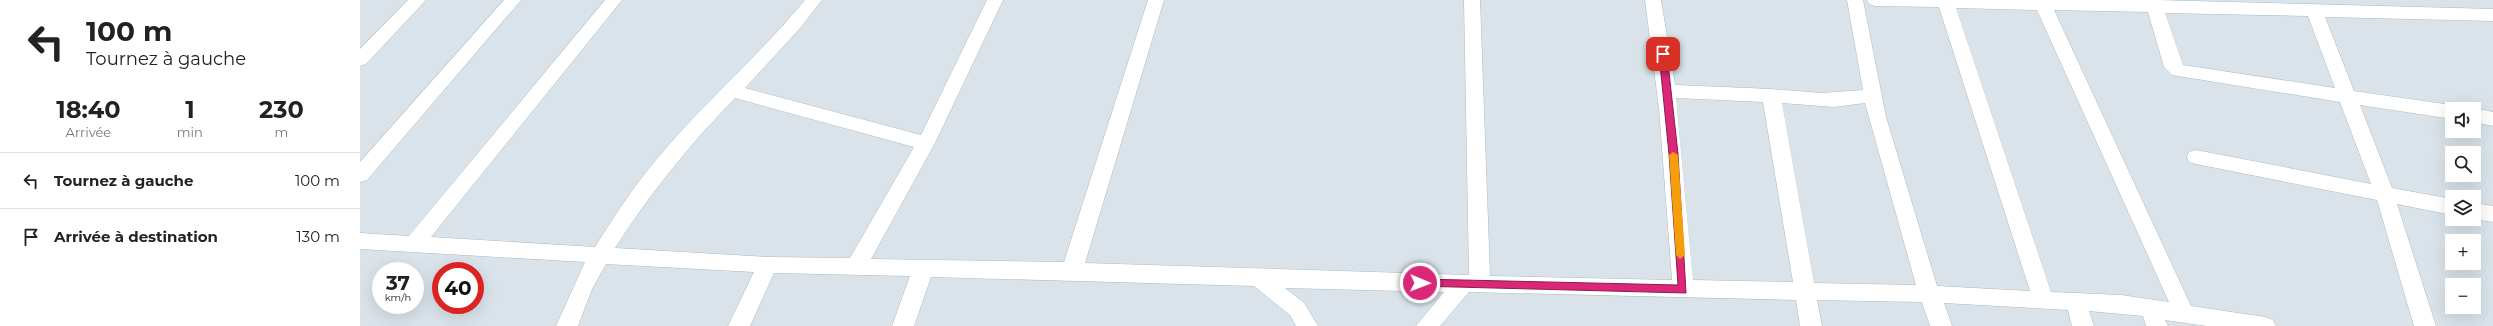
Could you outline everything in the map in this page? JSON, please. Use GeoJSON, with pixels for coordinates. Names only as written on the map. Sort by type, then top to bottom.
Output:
{"type":"FeatureCollection","features":[{"type":"Feature","properties":{"kind":"street"},"geometry":{"type":"LineString","coordinates":[[360,60],[418,0]]}},
{"type":"Feature","properties":{"kind":"street"},"geometry":{"type":"LineString","coordinates":[[360,175],[513,0]]}},
{"type":"Feature","properties":{"kind":"street"},"geometry":{"type":"LineString","coordinates":[[414,244],[614,0]]}},
{"type":"Feature","properties":{"kind":"street"},"geometry":{"type":"LineString","coordinates":[[567,326],[579,295],[600,256],[655,175],[676,149],[794,27],[814,0]]}},
{"type":"Feature","properties":{"kind":"street"},"geometry":{"type":"LineString","coordinates":[[856,267],[926,143],[996,0]]}},
{"type":"Feature","properties":{"kind":"street"},"geometry":{"type":"LineString","coordinates":[[1072,271],[1156,0]]}},
{"type":"Feature","properties":{"kind":"street"},"geometry":{"type":"LineString","coordinates":[[1427,326],[1472,285],[1472,0]]}},
{"type":"Feature","properties":{"kind":"street"},"geometry":{"type":"LineString","coordinates":[[1653,0],[1663,54],[1667,91],[1683,290]]}},
{"type":"Feature","properties":{"kind":"street"},"geometry":{"type":"LineString","coordinates":[[1855,0],[1872,95],[1917,257],[1941,326]]}},
{"type":"Feature","properties":{"kind":"street"},"geometry":{"type":"LineString","coordinates":[[1875,0],[2154,5],[2245,4],[2314,9],[2493,15]]}},
{"type":"Feature","properties":{"kind":"street"},"geometry":{"type":"LineString","coordinates":[[2481,0],[2493,15]]}},
{"type":"Feature","properties":{"kind":"street"},"geometry":{"type":"LineString","coordinates":[[1946,2],[2043,299]]}},
{"type":"Feature","properties":{"kind":"street"},"geometry":{"type":"LineString","coordinates":[[2042,3],[2184,313]]}},
{"type":"Feature","properties":{"kind":"street"},"geometry":{"type":"LineString","coordinates":[[2154,5],[2173,67],[2178,71],[2348,95],[2445,111]]}},
{"type":"Feature","properties":{"kind":"street"},"geometry":{"type":"LineString","coordinates":[[2314,9],[2385,195],[2425,326]]}},
{"type":"Feature","properties":{"kind":"street"},"geometry":{"type":"LineString","coordinates":[[733,91],[926,143]]}},
{"type":"Feature","properties":{"kind":"street"},"geometry":{"type":"LineString","coordinates":[[1667,91],[1770,96],[1818,101],[1857,99],[1872,95]]}},
{"type":"Feature","properties":{"kind":"street"},"geometry":{"type":"LineString","coordinates":[[1770,96],[1803,293],[1811,326]]}},
{"type":"Feature","properties":{"kind":"street"},"geometry":{"type":"LineString","coordinates":[[2481,116],[2493,119]]}},
{"type":"Feature","properties":{"kind":"street"},"geometry":{"type":"LineString","coordinates":[[2196,158],[2445,206]]}},
{"type":"Feature","properties":{"kind":"street"},"geometry":{"type":"LineString","coordinates":[[2481,212],[2493,214]]}},
{"type":"Feature","properties":{"kind":"street"},"geometry":{"type":"LineString","coordinates":[[360,241],[768,265],[1072,271],[1259,279],[1472,285],[1803,293],[1931,294],[2075,300],[2154,317],[2184,313],[2265,326]]}},
{"type":"Feature","properties":{"kind":"street"},"geometry":{"type":"LineString","coordinates":[[739,326],[768,265]]}},
{"type":"Feature","properties":{"kind":"street"},"geometry":{"type":"LineString","coordinates":[[903,326],[923,269]]}},
{"type":"Feature","properties":{"kind":"street"},"geometry":{"type":"LineString","coordinates":[[1259,279],[1297,309],[1307,326]]}},
{"type":"Feature","properties":{"kind":"street"},"geometry":{"type":"LineString","coordinates":[[2075,300],[2083,326]]}},
{"type":"Feature","properties":{"kind":"shaded area"},"geometry":{"type":"Polygon","coordinates":[[[360,0],[2493,0],[2493,326],[360,326],[360,0]]]}},
{"type":"Feature","properties":{"kind":"slow traffic"},"geometry":{"type":"LineString","coordinates":[[1673,155],[1680,255]]}},
{"type":"Feature","properties":{"kind":"route"},"geometry":{"type":"LineString","coordinates":[[1420,283],[1683,290],[1673,154],[1663,54]]}}]}
